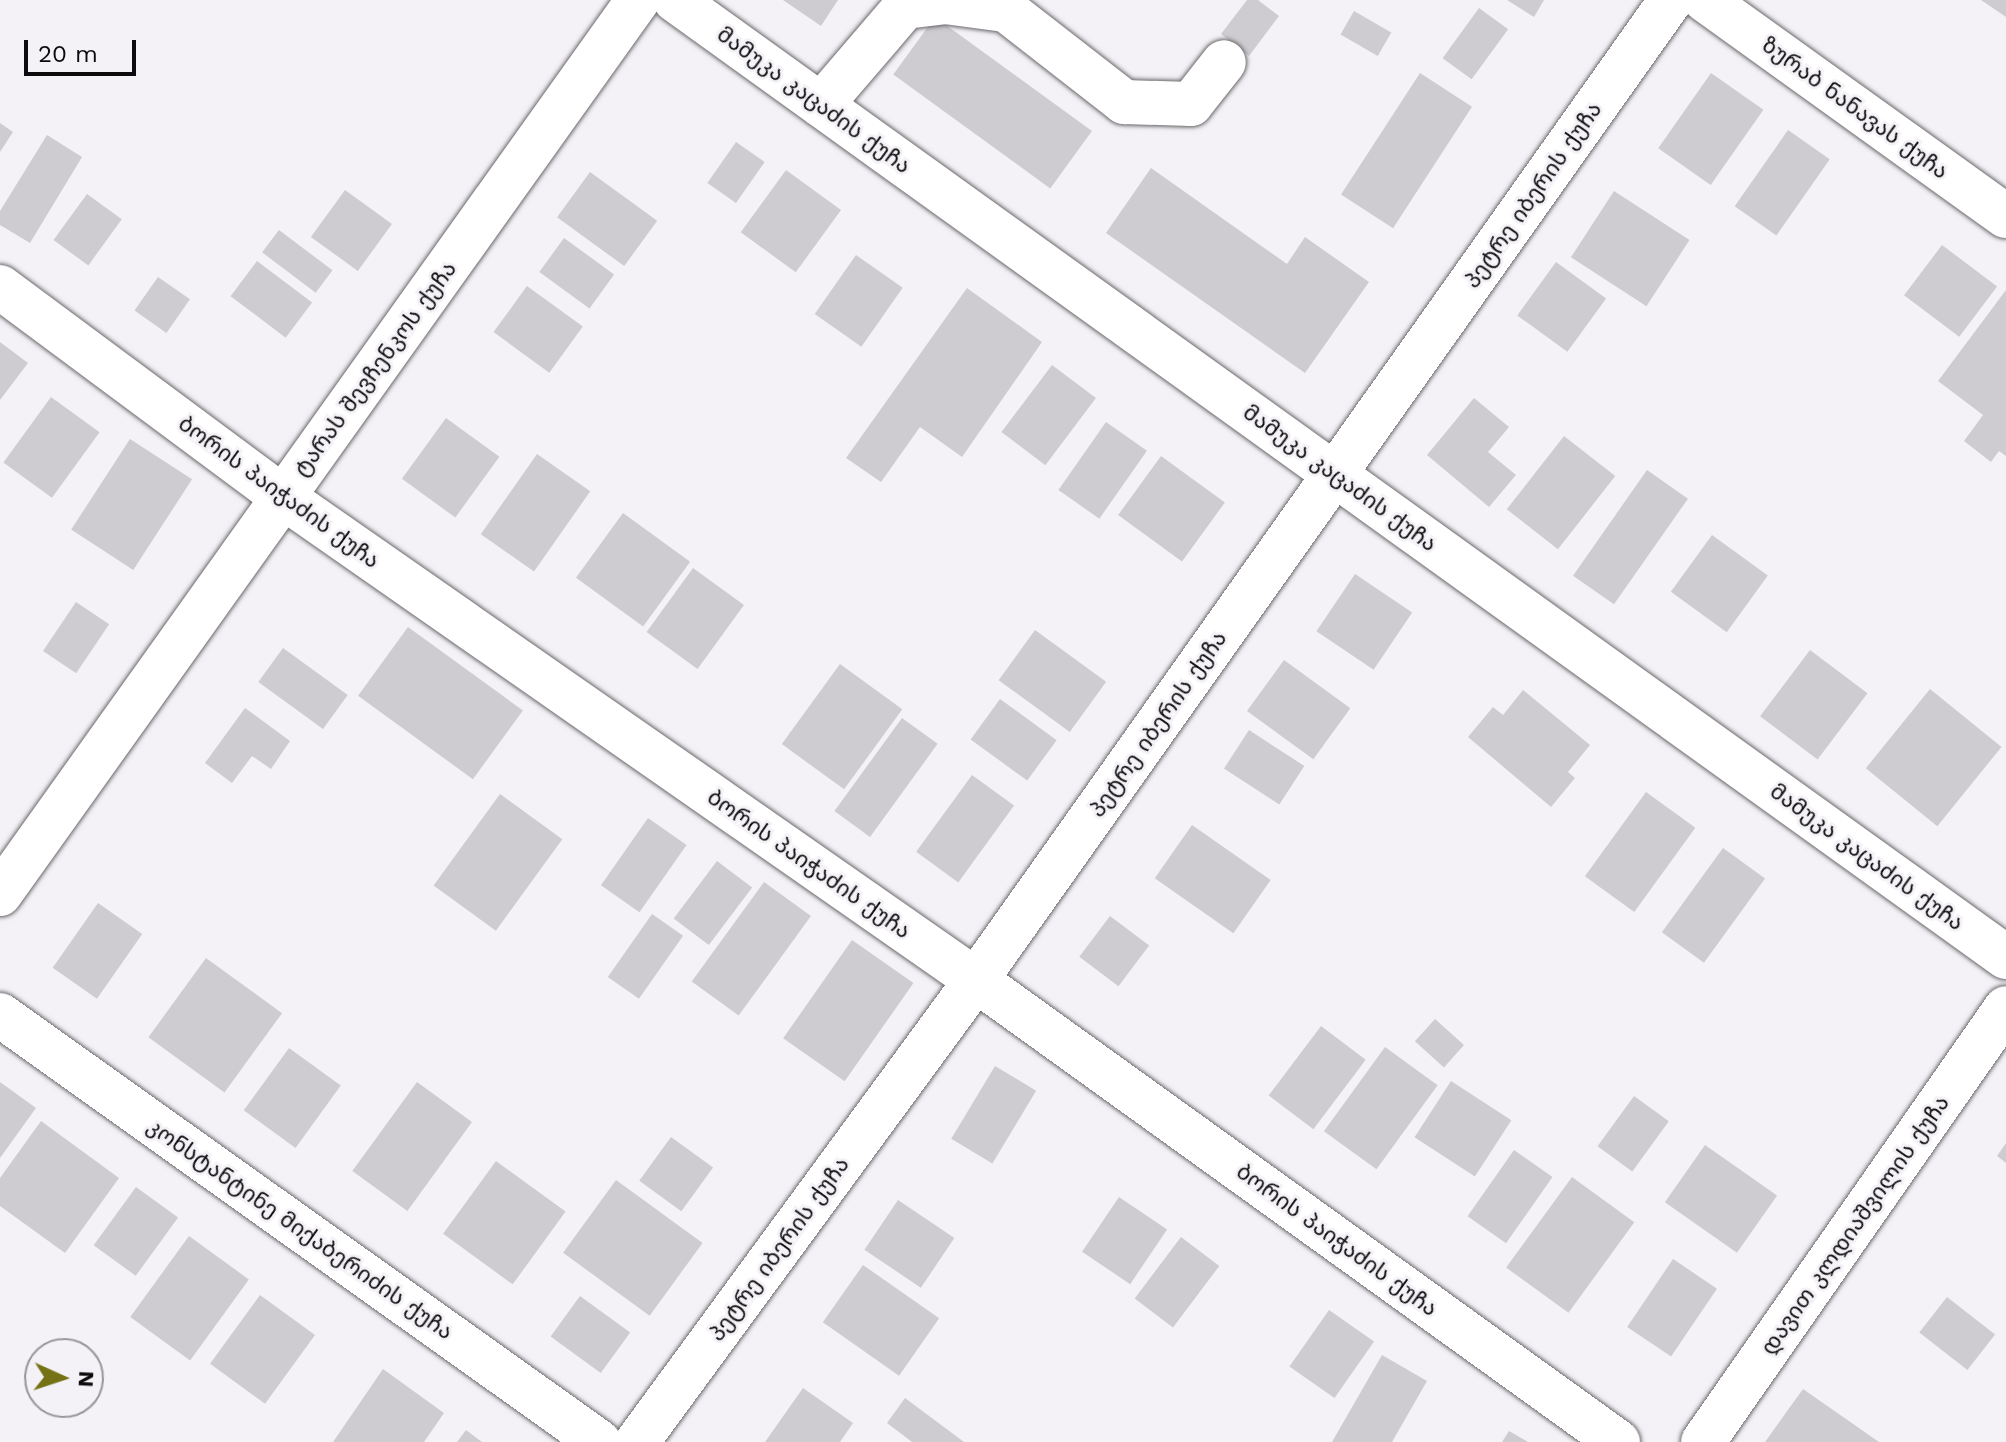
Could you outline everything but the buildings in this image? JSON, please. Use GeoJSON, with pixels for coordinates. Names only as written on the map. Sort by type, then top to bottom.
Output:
{"type":"FeatureCollection","features":[{"type":"Feature","properties":{"kind":"street","name":"ტარას შევჩენკოს ქუჩა"},"geometry":{"type":"LineString","coordinates":[[0,894],[638,0]]}},
{"type":"Feature","properties":{"kind":"street","name":"მამუკა კაცაძის ქუჩა"},"geometry":{"type":"LineString","coordinates":[[675,0],[2006,957]]}},
{"type":"Feature","properties":{"kind":"street","name":"პეტრე იბერის ქუჩა"},"geometry":{"type":"LineString","coordinates":[[637,1442],[976,980],[1671,0]]}},
{"type":"Feature","properties":{"kind":"street","name":"ზურაბ ნანავას ქუჩა"},"geometry":{"type":"LineString","coordinates":[[1705,0],[2006,216]]}},
{"type":"Feature","properties":{"kind":"street"},"geometry":{"type":"LineString","coordinates":[[821,105],[905,7],[945,2],[1006,10],[1124,102],[1191,104],[1224,62]]}},
{"type":"Feature","properties":{"kind":"street","name":"ბორის პაიჭაძის ქუჩა"},"geometry":{"type":"LineString","coordinates":[[0,287],[283,497],[976,980],[1618,1442]]}},
{"type":"Feature","properties":{"kind":"street","name":"დავით კლდიაშვილის ქუჩა"},"geometry":{"type":"LineString","coordinates":[[1703,1442],[2006,1008]]}},
{"type":"Feature","properties":{"kind":"street","name":"კონსტანტინე მიქაბერიძის ქუჩა"},"geometry":{"type":"LineString","coordinates":[[0,1015],[599,1442]]}}]}
